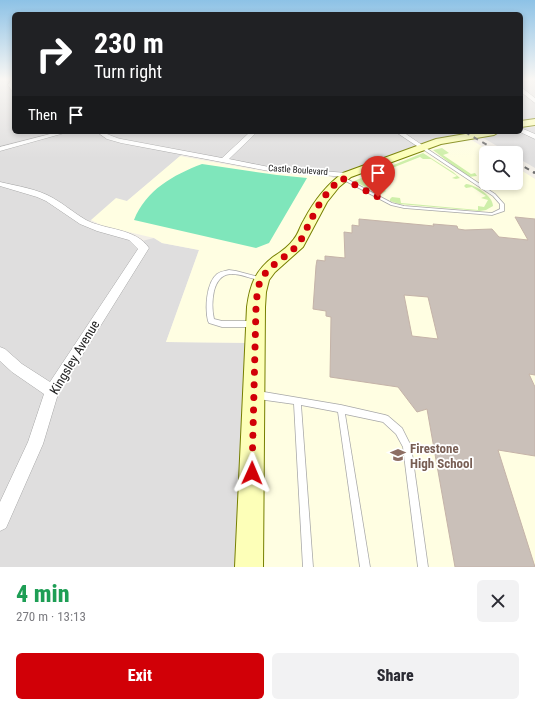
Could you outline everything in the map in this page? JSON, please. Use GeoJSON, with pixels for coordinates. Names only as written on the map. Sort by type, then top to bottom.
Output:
{"type":"FeatureCollection","features":[{"type":"Feature","properties":{"kind":"street"},"geometry":{"type":"LineString","coordinates":[[523,124],[535,122]]}},
{"type":"Feature","properties":{"kind":"street"},"geometry":{"type":"LineString","coordinates":[[523,129],[535,127]]}},
{"type":"Feature","properties":{"kind":"street"},"geometry":{"type":"LineString","coordinates":[[523,130],[535,137]]}},
{"type":"Feature","properties":{"kind":"street"},"geometry":{"type":"LineString","coordinates":[[0,149],[57,134]]}},
{"type":"Feature","properties":{"kind":"street","name":"Castle Boulevard"},"geometry":{"type":"LineString","coordinates":[[103,134],[109,138],[121,141],[281,170],[345,176],[439,141],[482,134]]}},
{"type":"Feature","properties":{"kind":"street"},"geometry":{"type":"LineString","coordinates":[[224,160],[250,134]]}},
{"type":"Feature","properties":{"kind":"street"},"geometry":{"type":"LineString","coordinates":[[402,134],[422,147]]}},
{"type":"Feature","properties":{"kind":"street"},"geometry":{"type":"LineString","coordinates":[[249,567],[257,293],[261,279],[270,268],[291,252],[299,243],[324,197],[330,189],[345,176]]}},
{"type":"Feature","properties":{"kind":"street","name":"Kingsley Avenue"},"geometry":{"type":"LineString","coordinates":[[0,184],[40,194],[54,201],[89,225],[132,238],[144,248],[52,391],[34,444],[0,522]]}},
{"type":"Feature","properties":{"kind":"street"},"geometry":{"type":"LineString","coordinates":[[0,353],[17,368],[52,391]]}},
{"type":"Feature","properties":{"kind":"lane"},"geometry":{"type":"LineString","coordinates":[[345,176],[392,204],[404,207],[492,214],[502,210],[502,204],[499,200],[471,179],[422,147]]}},
{"type":"Feature","properties":{"kind":"lane"},"geometry":{"type":"LineString","coordinates":[[255,324],[216,323],[210,321],[208,313],[213,282],[222,272],[236,273],[261,279]]}},
{"type":"Feature","properties":{"kind":"lane"},"geometry":{"type":"LineString","coordinates":[[254,395],[341,409],[385,419],[399,431],[406,446],[423,567]]}},
{"type":"Feature","properties":{"kind":"lane"},"geometry":{"type":"LineString","coordinates":[[297,401],[308,567]]}},
{"type":"Feature","properties":{"kind":"lane"},"geometry":{"type":"LineString","coordinates":[[341,409],[365,567]]}},
{"type":"Feature","properties":{"kind":"shaded area"},"geometry":{"type":"Polygon","coordinates":[[[0,105],[12,105],[12,134],[458,134],[463,137],[439,141],[347,175],[281,170],[184,153],[127,201],[86,223],[138,242],[154,238],[162,243],[199,250],[166,342],[263,343],[261,567],[0,567],[0,105]]]}},
{"type":"Feature","properties":{"kind":"shaded area"},"geometry":{"type":"Polygon","coordinates":[[[523,105],[535,105],[535,122],[523,124],[523,105]]]}},
{"type":"Feature","properties":{"kind":"shaded area"},"geometry":{"type":"Polygon","coordinates":[[[535,127],[535,168],[523,161],[523,146],[497,146],[476,134],[523,134],[523,128],[535,127]]]}},
{"type":"Feature","properties":{"kind":"shaded area","name":"Firestone High School"},"geometry":{"type":"Polygon","coordinates":[[[470,139],[482,146],[479,146],[479,190],[523,190],[523,171],[535,179],[535,567],[261,567],[263,343],[166,342],[199,250],[162,243],[154,238],[103,226],[91,220],[116,198],[127,201],[180,156],[269,172],[330,175],[333,178],[352,178],[432,146],[470,139]]]}},
{"type":"Feature","properties":{"kind":"green space"},"geometry":{"type":"Polygon","coordinates":[[[442,148],[449,153],[443,155],[471,174],[475,173],[477,176],[468,177],[433,150],[442,148]]]}},
{"type":"Feature","properties":{"kind":"green space"},"geometry":{"type":"Polygon","coordinates":[[[423,153],[460,178],[452,178],[457,176],[431,159],[423,159],[420,157],[372,176],[376,180],[370,182],[379,190],[384,189],[386,191],[380,195],[354,181],[423,153]]]}},
{"type":"Feature","properties":{"kind":"green space"},"geometry":{"type":"Polygon","coordinates":[[[202,164],[307,178],[269,243],[256,248],[134,220],[139,209],[153,192],[181,173],[202,164]]]}},
{"type":"Feature","properties":{"kind":"green space"},"geometry":{"type":"Polygon","coordinates":[[[466,184],[474,186],[483,192],[490,198],[493,206],[486,210],[480,211],[399,204],[390,201],[392,197],[400,198],[401,203],[478,210],[478,206],[484,207],[488,200],[481,198],[486,196],[472,187],[466,188],[464,186],[466,184]]]}},
{"type":"Feature","properties":{"kind":"building","name":"Firestone High School"},"geometry":{"type":"Polygon","coordinates":[[[515,217],[535,219],[535,375],[529,374],[535,387],[535,456],[498,450],[535,567],[455,567],[427,409],[417,412],[398,387],[330,377],[331,317],[326,316],[326,311],[313,309],[317,260],[325,261],[325,256],[345,258],[344,232],[352,233],[352,225],[359,226],[359,219],[434,226],[433,224],[457,226],[458,229],[465,230],[492,229],[499,237],[528,240],[515,217]],[[404,295],[412,336],[438,339],[428,297],[404,295]]]}},
{"type":"Feature","properties":{"kind":"railway"},"geometry":{"type":"LineString","coordinates":[[468,134],[489,146]]}},
{"type":"Feature","properties":{"kind":"railway"},"geometry":{"type":"LineString","coordinates":[[523,166],[535,173],[533,172]]}},
{"type":"Feature","properties":{"kind":"place","name":"Firestone High School"},"geometry":{"type":"Point","coordinates":[398,455]}},
{"type":"Feature","properties":{"kind":"route"},"geometry":{"type":"LineString","coordinates":[[252,473],[256,307],[257,293],[261,279],[270,268],[286,257],[299,243],[318,206],[330,189],[342,178],[378,197]]}}]}
